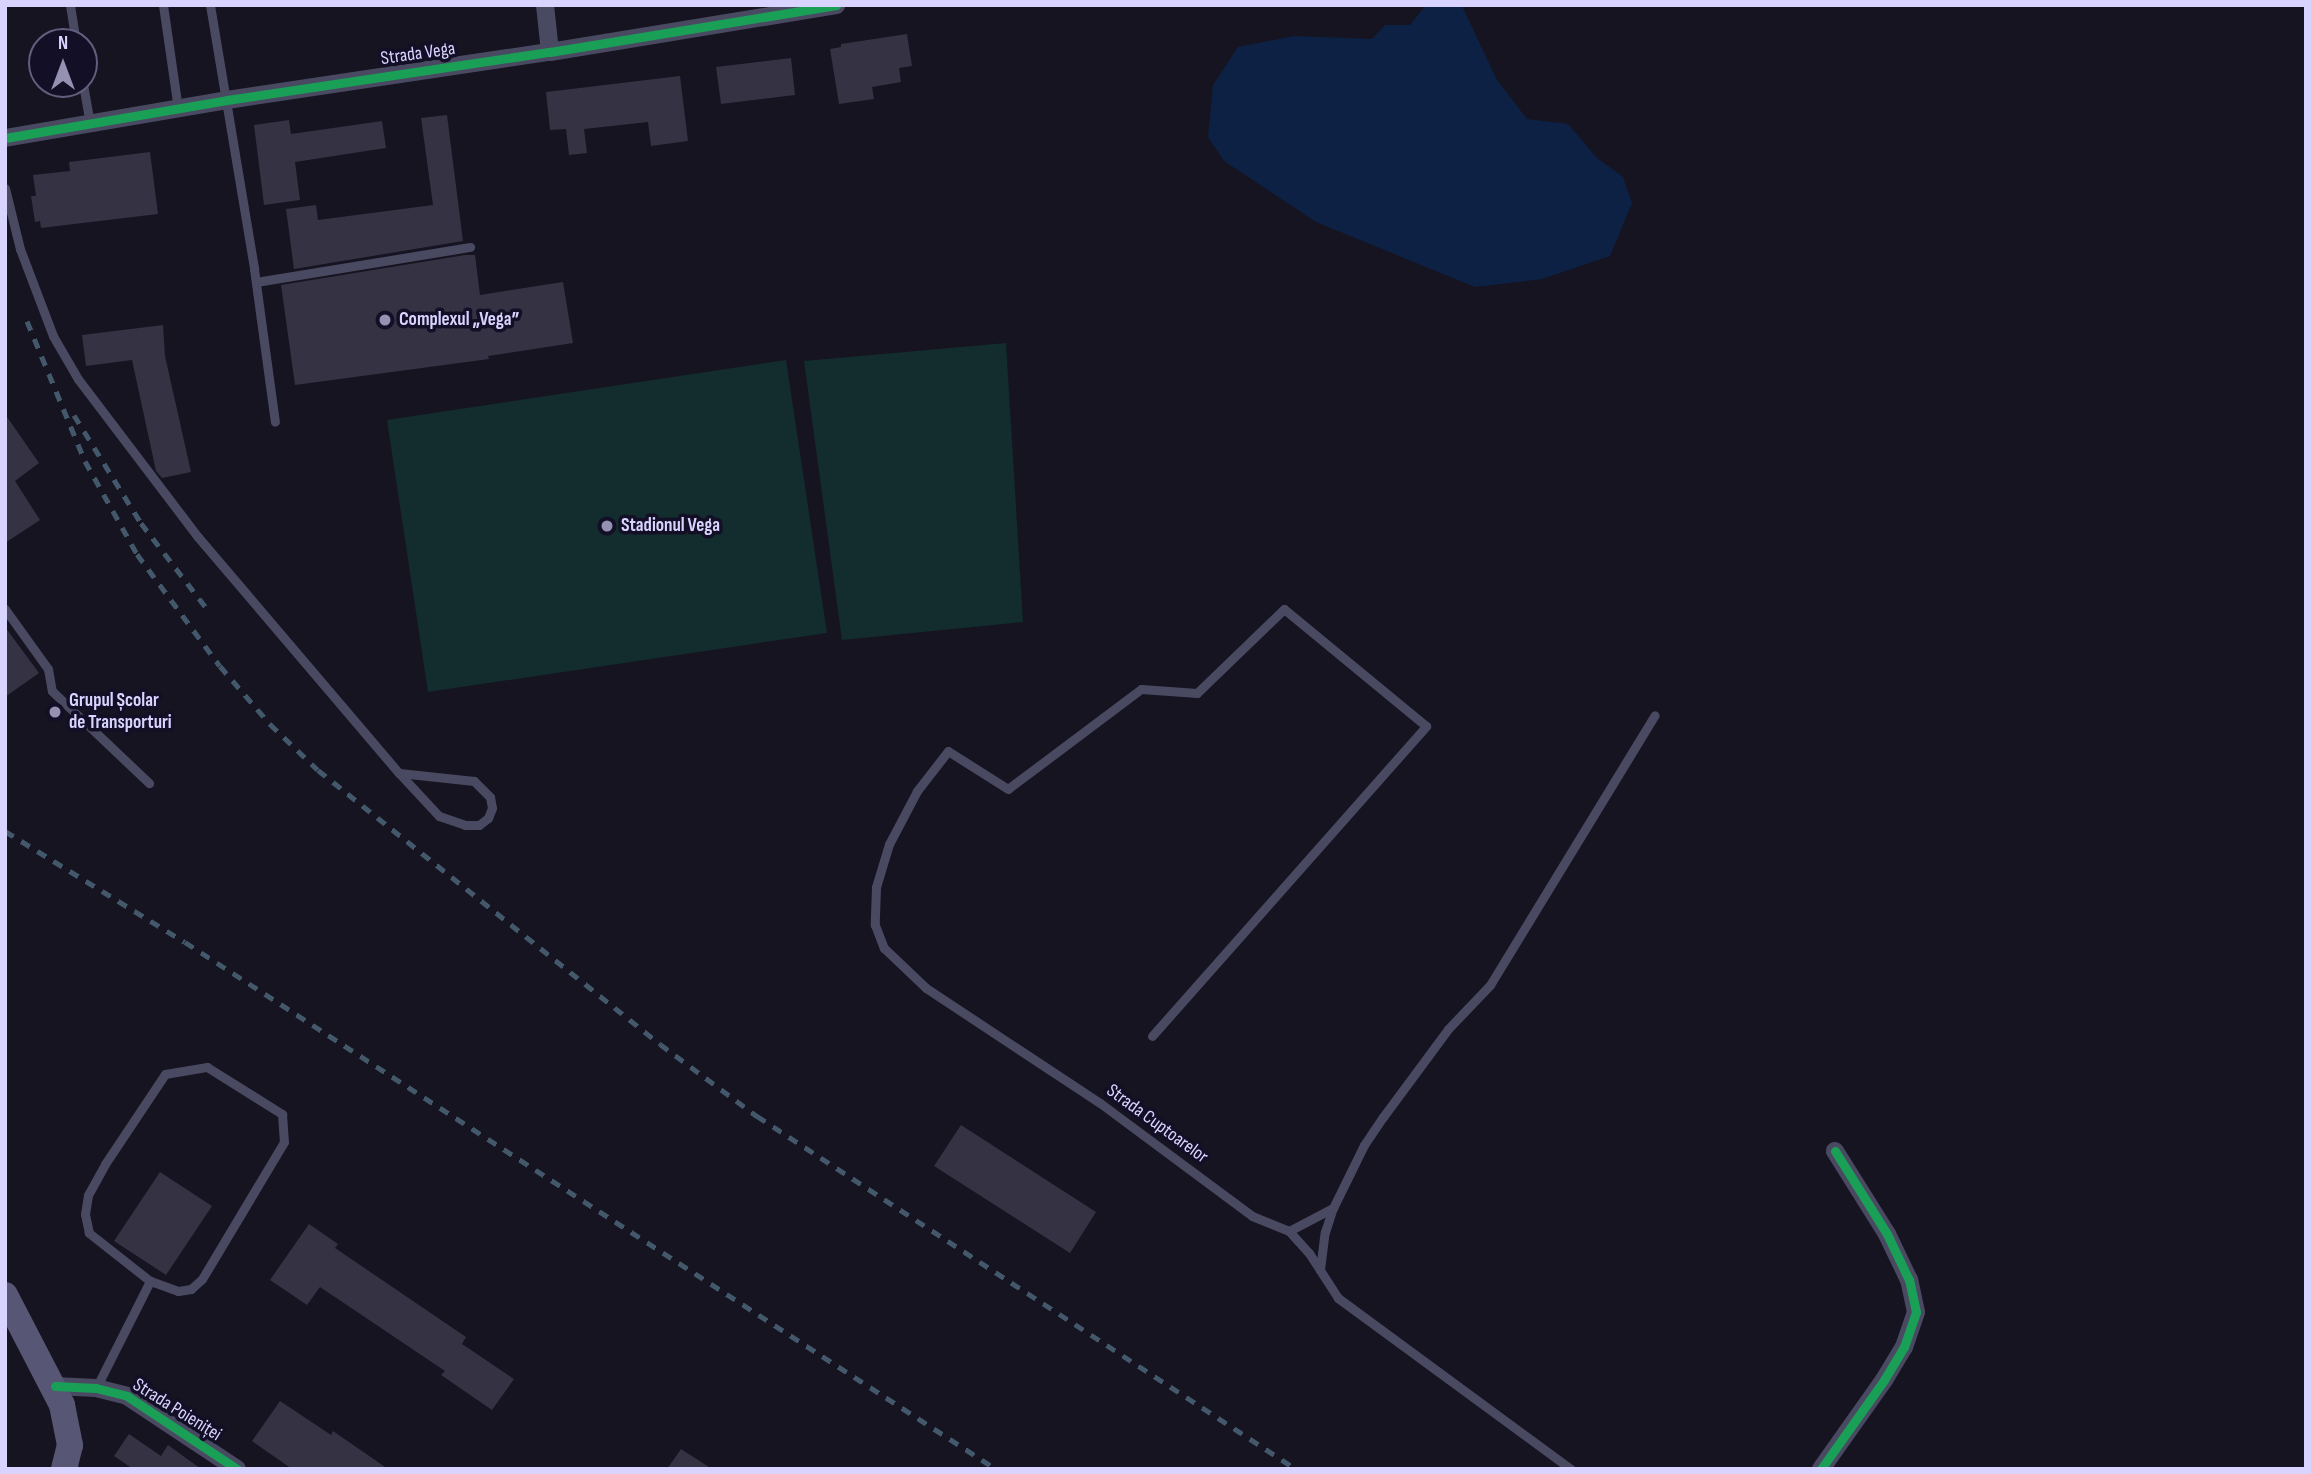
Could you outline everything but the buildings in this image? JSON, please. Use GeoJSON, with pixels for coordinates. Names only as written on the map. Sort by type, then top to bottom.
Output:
{"type":"FeatureCollection","features":[{"type":"Feature","properties":{"kind":"main road"},"geometry":{"type":"LineString","coordinates":[[5,1295],[14,1317],[55,1386],[68,1427],[65,1468]]}},
{"type":"Feature","properties":{"kind":"street"},"geometry":{"type":"LineString","coordinates":[[545,5],[550,52]]}},
{"type":"Feature","properties":{"kind":"street","name":"Strada Vega"},"geometry":{"type":"LineString","coordinates":[[5,138],[228,100],[550,52],[836,5]]}},
{"type":"Feature","properties":{"kind":"street"},"geometry":{"type":"LineString","coordinates":[[1821,1469],[1904,1347],[1916,1312],[1909,1280],[1887,1234],[1835,1151]]}},
{"type":"Feature","properties":{"kind":"street","name":"Strada Poieniței"},"geometry":{"type":"LineString","coordinates":[[55,1386],[96,1388],[127,1396],[237,1469]]}},
{"type":"Feature","properties":{"kind":"lane"},"geometry":{"type":"LineString","coordinates":[[71,5],[74,28]]}},
{"type":"Feature","properties":{"kind":"lane"},"geometry":{"type":"LineString","coordinates":[[163,5],[178,109]]}},
{"type":"Feature","properties":{"kind":"lane"},"geometry":{"type":"LineString","coordinates":[[210,5],[228,100],[275,422]]}},
{"type":"Feature","properties":{"kind":"lane"},"geometry":{"type":"LineString","coordinates":[[85,98],[90,124]]}},
{"type":"Feature","properties":{"kind":"lane"},"geometry":{"type":"LineString","coordinates":[[5,188],[20,249],[53,336],[78,379],[198,537],[399,773],[439,816],[451,823],[478,825],[488,818],[492,808],[491,797],[474,781],[399,773]]}},
{"type":"Feature","properties":{"kind":"lane"},"geometry":{"type":"LineString","coordinates":[[256,282],[470,247]]}},
{"type":"Feature","properties":{"kind":"lane"},"geometry":{"type":"LineString","coordinates":[[5,609],[48,669],[52,691],[149,783]]}},
{"type":"Feature","properties":{"kind":"lane","name":"Strada Cuptoarelor"},"geometry":{"type":"LineString","coordinates":[[1152,1036],[1426,726],[1284,609],[1198,693],[1141,689],[1008,789],[948,751],[917,791],[880,865],[874,907],[875,925],[884,948],[926,988],[1100,1102],[1252,1216],[1289,1231],[1338,1298],[1571,1469]]}},
{"type":"Feature","properties":{"kind":"lane"},"geometry":{"type":"LineString","coordinates":[[1320,1270],[1325,1232],[1333,1208],[1364,1146],[1448,1029],[1490,985],[1655,715]]}},
{"type":"Feature","properties":{"kind":"lane"},"geometry":{"type":"LineString","coordinates":[[207,1067],[282,1114],[284,1142],[202,1279],[191,1289],[178,1291],[150,1281],[89,1233],[85,1214],[88,1195],[165,1074],[207,1067]]}},
{"type":"Feature","properties":{"kind":"lane"},"geometry":{"type":"LineString","coordinates":[[1289,1231],[1333,1208]]}},
{"type":"Feature","properties":{"kind":"lane"},"geometry":{"type":"LineString","coordinates":[[96,1388],[150,1281]]}},
{"type":"Feature","properties":{"kind":"green space"},"geometry":{"type":"Polygon","coordinates":[[[1006,343],[1023,622],[842,640],[804,361],[1006,343]]]}},
{"type":"Feature","properties":{"kind":"green space","name":"Stadionul Vega"},"geometry":{"type":"Polygon","coordinates":[[[786,360],[827,633],[428,692],[387,420],[786,360]]]}},
{"type":"Feature","properties":{"kind":"water"},"geometry":{"type":"Polygon","coordinates":[[[1426,5],[1462,6],[1497,80],[1527,119],[1568,124],[1597,158],[1623,177],[1632,203],[1610,256],[1542,279],[1475,287],[1316,222],[1224,161],[1208,137],[1213,85],[1238,47],[1294,36],[1372,39],[1385,25],[1410,25],[1426,5]]]}},
{"type":"Feature","properties":{"kind":"railway"},"geometry":{"type":"LineString","coordinates":[[27,321],[85,461],[137,554],[220,666],[270,724],[318,770],[660,1044],[757,1116],[1296,1469]]}},
{"type":"Feature","properties":{"kind":"railway"},"geometry":{"type":"LineString","coordinates":[[74,415],[141,523],[208,610]]}},
{"type":"Feature","properties":{"kind":"railway"},"geometry":{"type":"LineString","coordinates":[[5,831],[185,942],[996,1469]]}},
{"type":"Feature","properties":{"kind":"cycle path"},"geometry":{"type":"LineString","coordinates":[[5,138],[227,100],[550,52],[836,5]]}},
{"type":"Feature","properties":{"kind":"cycle path"},"geometry":{"type":"LineString","coordinates":[[1821,1469],[1904,1347],[1916,1312],[1909,1280],[1887,1234],[1835,1151]]}},
{"type":"Feature","properties":{"kind":"cycle path"},"geometry":{"type":"LineString","coordinates":[[55,1386],[96,1388],[127,1396],[237,1469]]}},
{"type":"Feature","properties":{"kind":"place","name":"Complexul „Vega”"},"geometry":{"type":"Point","coordinates":[385,320]}},
{"type":"Feature","properties":{"kind":"place","name":"Stadionul Vega"},"geometry":{"type":"Point","coordinates":[607,526]}},
{"type":"Feature","properties":{"kind":"place","name":"Grupul Școlar de Transporturi"},"geometry":{"type":"Point","coordinates":[55,712]}}]}
